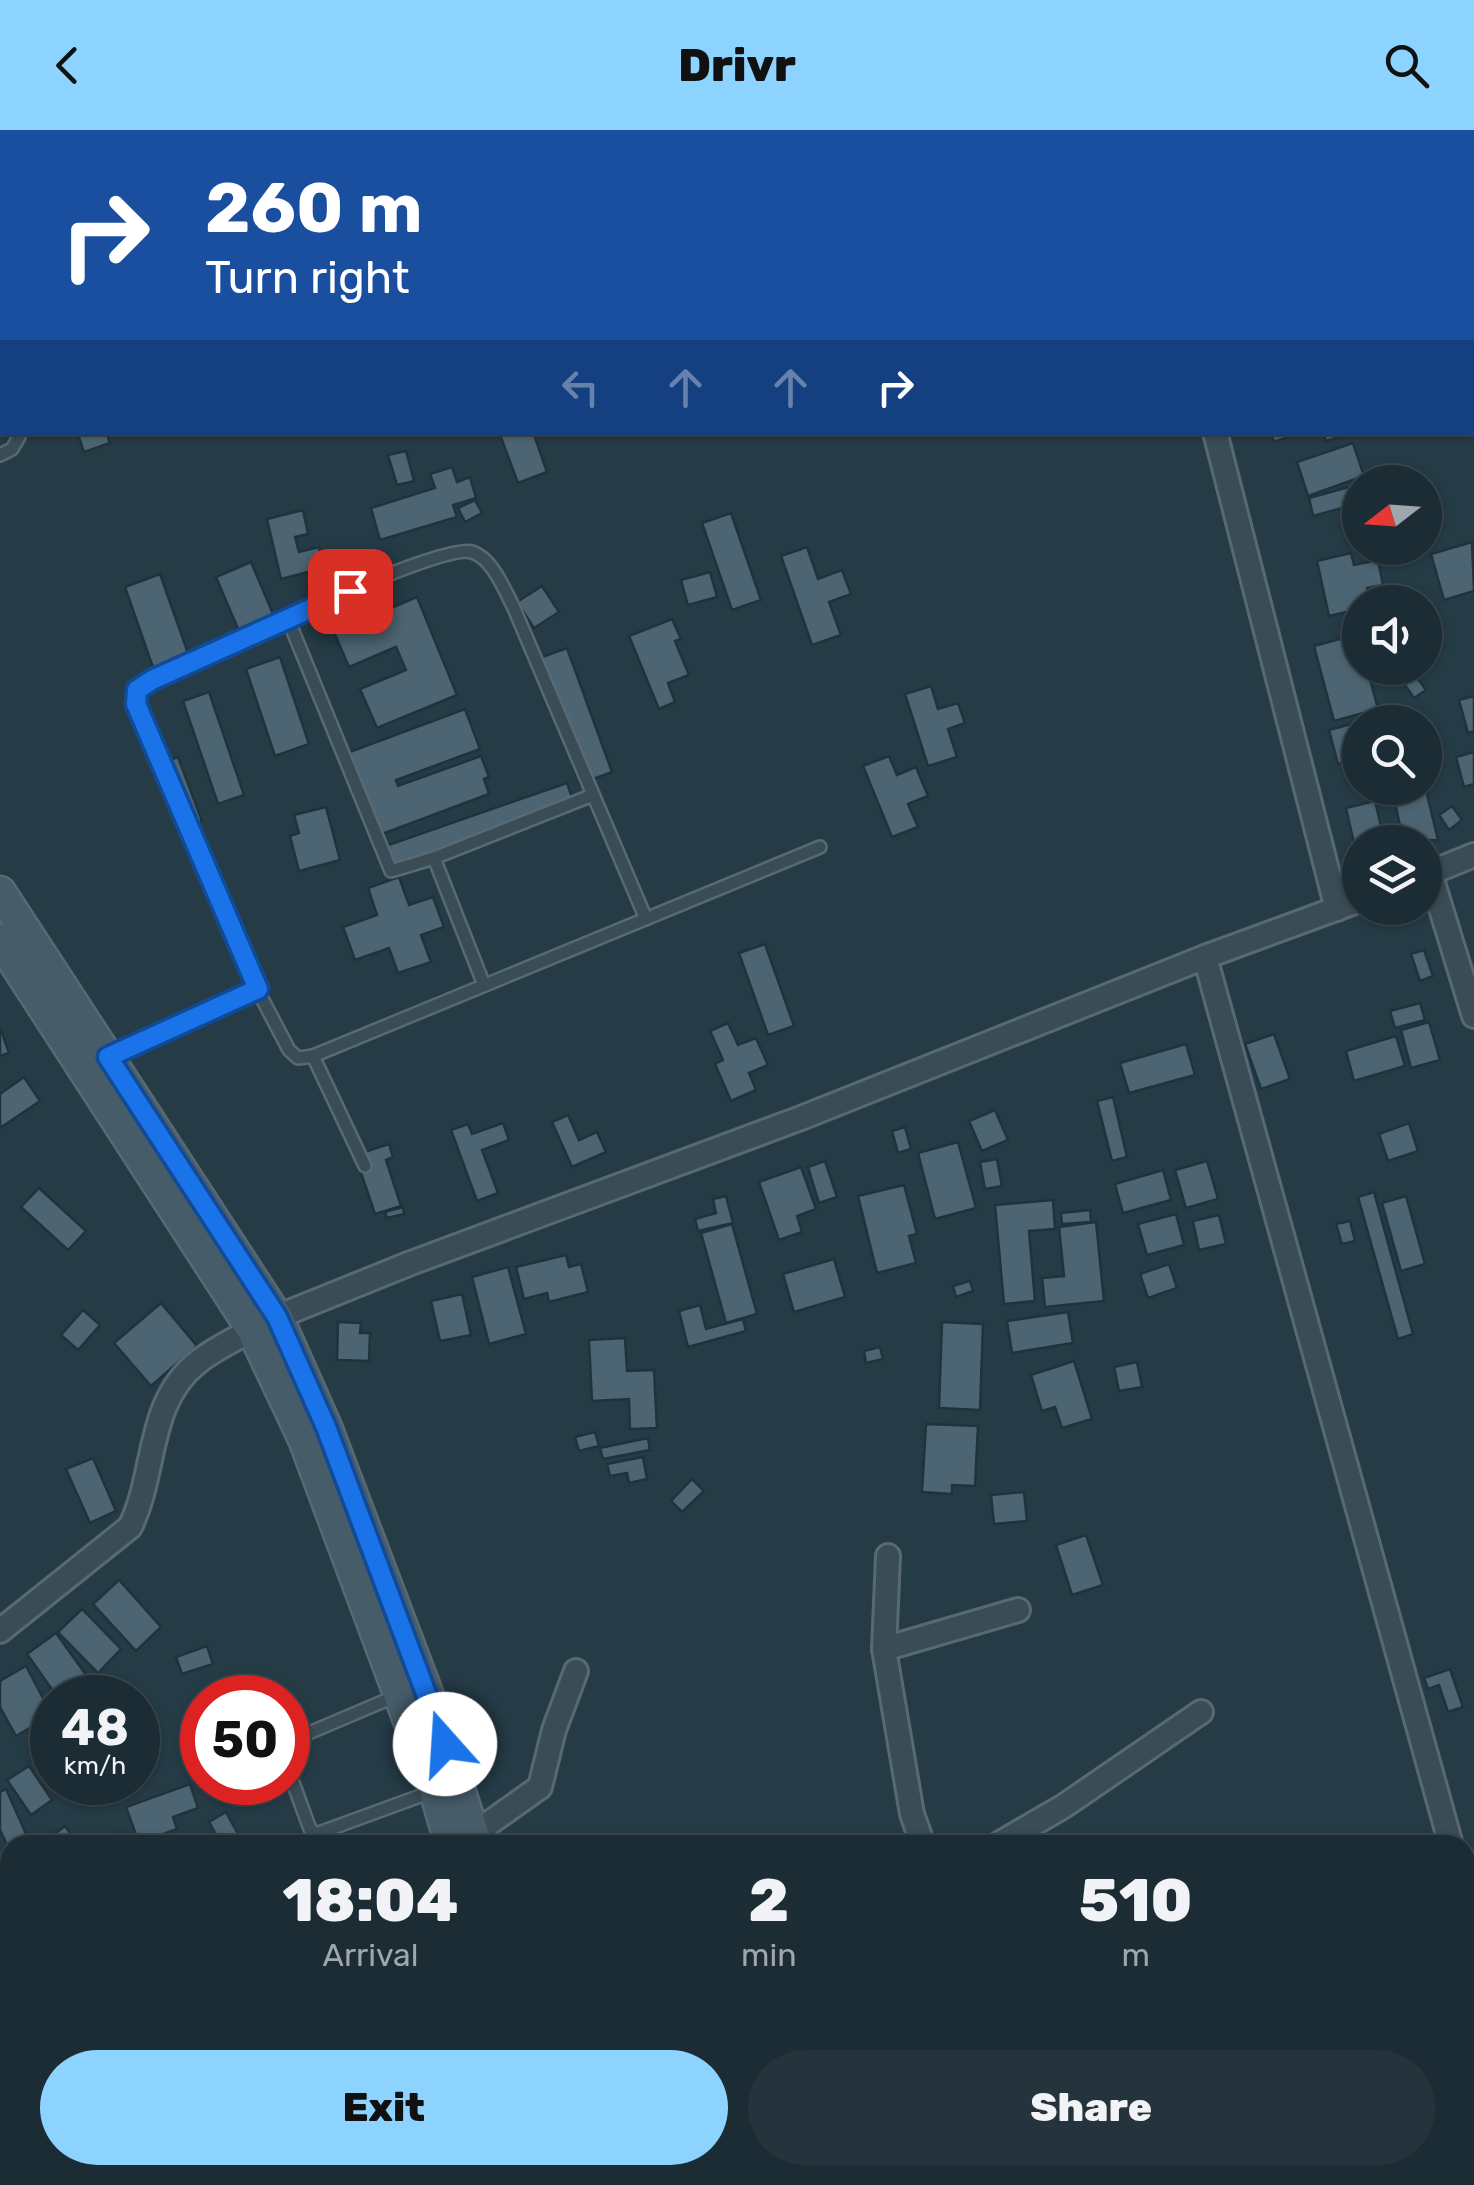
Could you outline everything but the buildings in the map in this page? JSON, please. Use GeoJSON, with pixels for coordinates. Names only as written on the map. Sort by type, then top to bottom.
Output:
{"type":"FeatureCollection","features":[{"type":"Feature","properties":{"kind":"main road"},"geometry":{"type":"LineString","coordinates":[[0,892],[108,1057],[326,1427],[436,1714],[466,1835]]}},
{"type":"Feature","properties":{"kind":"main road"},"geometry":{"type":"LineString","coordinates":[[0,940],[265,1323],[304,1439],[435,1790],[463,1835]]}},
{"type":"Feature","properties":{"kind":"street"},"geometry":{"type":"LineString","coordinates":[[1216,435],[1338,909]]}},
{"type":"Feature","properties":{"kind":"street"},"geometry":{"type":"LineString","coordinates":[[1442,868],[1474,856]]}},
{"type":"Feature","properties":{"kind":"street"},"geometry":{"type":"LineString","coordinates":[[0,1631],[130,1527],[139,1510],[162,1410],[178,1382],[198,1362],[265,1323],[411,1263],[801,1118],[1205,957],[1342,907]]}},
{"type":"Feature","properties":{"kind":"street"},"geometry":{"type":"LineString","coordinates":[[1442,919],[1474,1016]]}},
{"type":"Feature","properties":{"kind":"street"},"geometry":{"type":"LineString","coordinates":[[1205,957],[1447,1835]]}},
{"type":"Feature","properties":{"kind":"street"},"geometry":{"type":"LineString","coordinates":[[888,1556],[884,1649],[912,1814],[919,1835]]}},
{"type":"Feature","properties":{"kind":"street"},"geometry":{"type":"LineString","coordinates":[[884,1649],[1018,1610]]}},
{"type":"Feature","properties":{"kind":"street"},"geometry":{"type":"LineString","coordinates":[[475,1835],[540,1787],[554,1730],[576,1671]]}},
{"type":"Feature","properties":{"kind":"street"},"geometry":{"type":"LineString","coordinates":[[1014,1835],[1064,1806],[1201,1712]]}},
{"type":"Feature","properties":{"kind":"lane"},"geometry":{"type":"LineString","coordinates":[[0,455],[12,450],[18,435]]}},
{"type":"Feature","properties":{"kind":"lane"},"geometry":{"type":"LineString","coordinates":[[646,919],[513,606],[494,572],[476,553],[458,551],[380,577],[137,690],[136,704],[258,989],[289,1050],[298,1058],[313,1056],[484,986],[646,919],[820,847]]}},
{"type":"Feature","properties":{"kind":"lane"},"geometry":{"type":"LineString","coordinates":[[288,619],[391,871],[594,795]]}},
{"type":"Feature","properties":{"kind":"lane"},"geometry":{"type":"LineString","coordinates":[[434,858],[484,986]]}},
{"type":"Feature","properties":{"kind":"lane"},"geometry":{"type":"LineString","coordinates":[[108,1057],[258,989]]}},
{"type":"Feature","properties":{"kind":"lane"},"geometry":{"type":"LineString","coordinates":[[313,1056],[365,1166]]}},
{"type":"Feature","properties":{"kind":"lane"},"geometry":{"type":"LineString","coordinates":[[310,1732],[400,1694]]}},
{"type":"Feature","properties":{"kind":"lane"},"geometry":{"type":"LineString","coordinates":[[301,1805],[310,1830],[324,1834],[435,1790]]}},
{"type":"Feature","properties":{"kind":"route"},"geometry":{"type":"LineString","coordinates":[[350,591],[137,690],[136,704],[258,989],[108,1057],[277,1317],[326,1427],[445,1744]]}}]}
